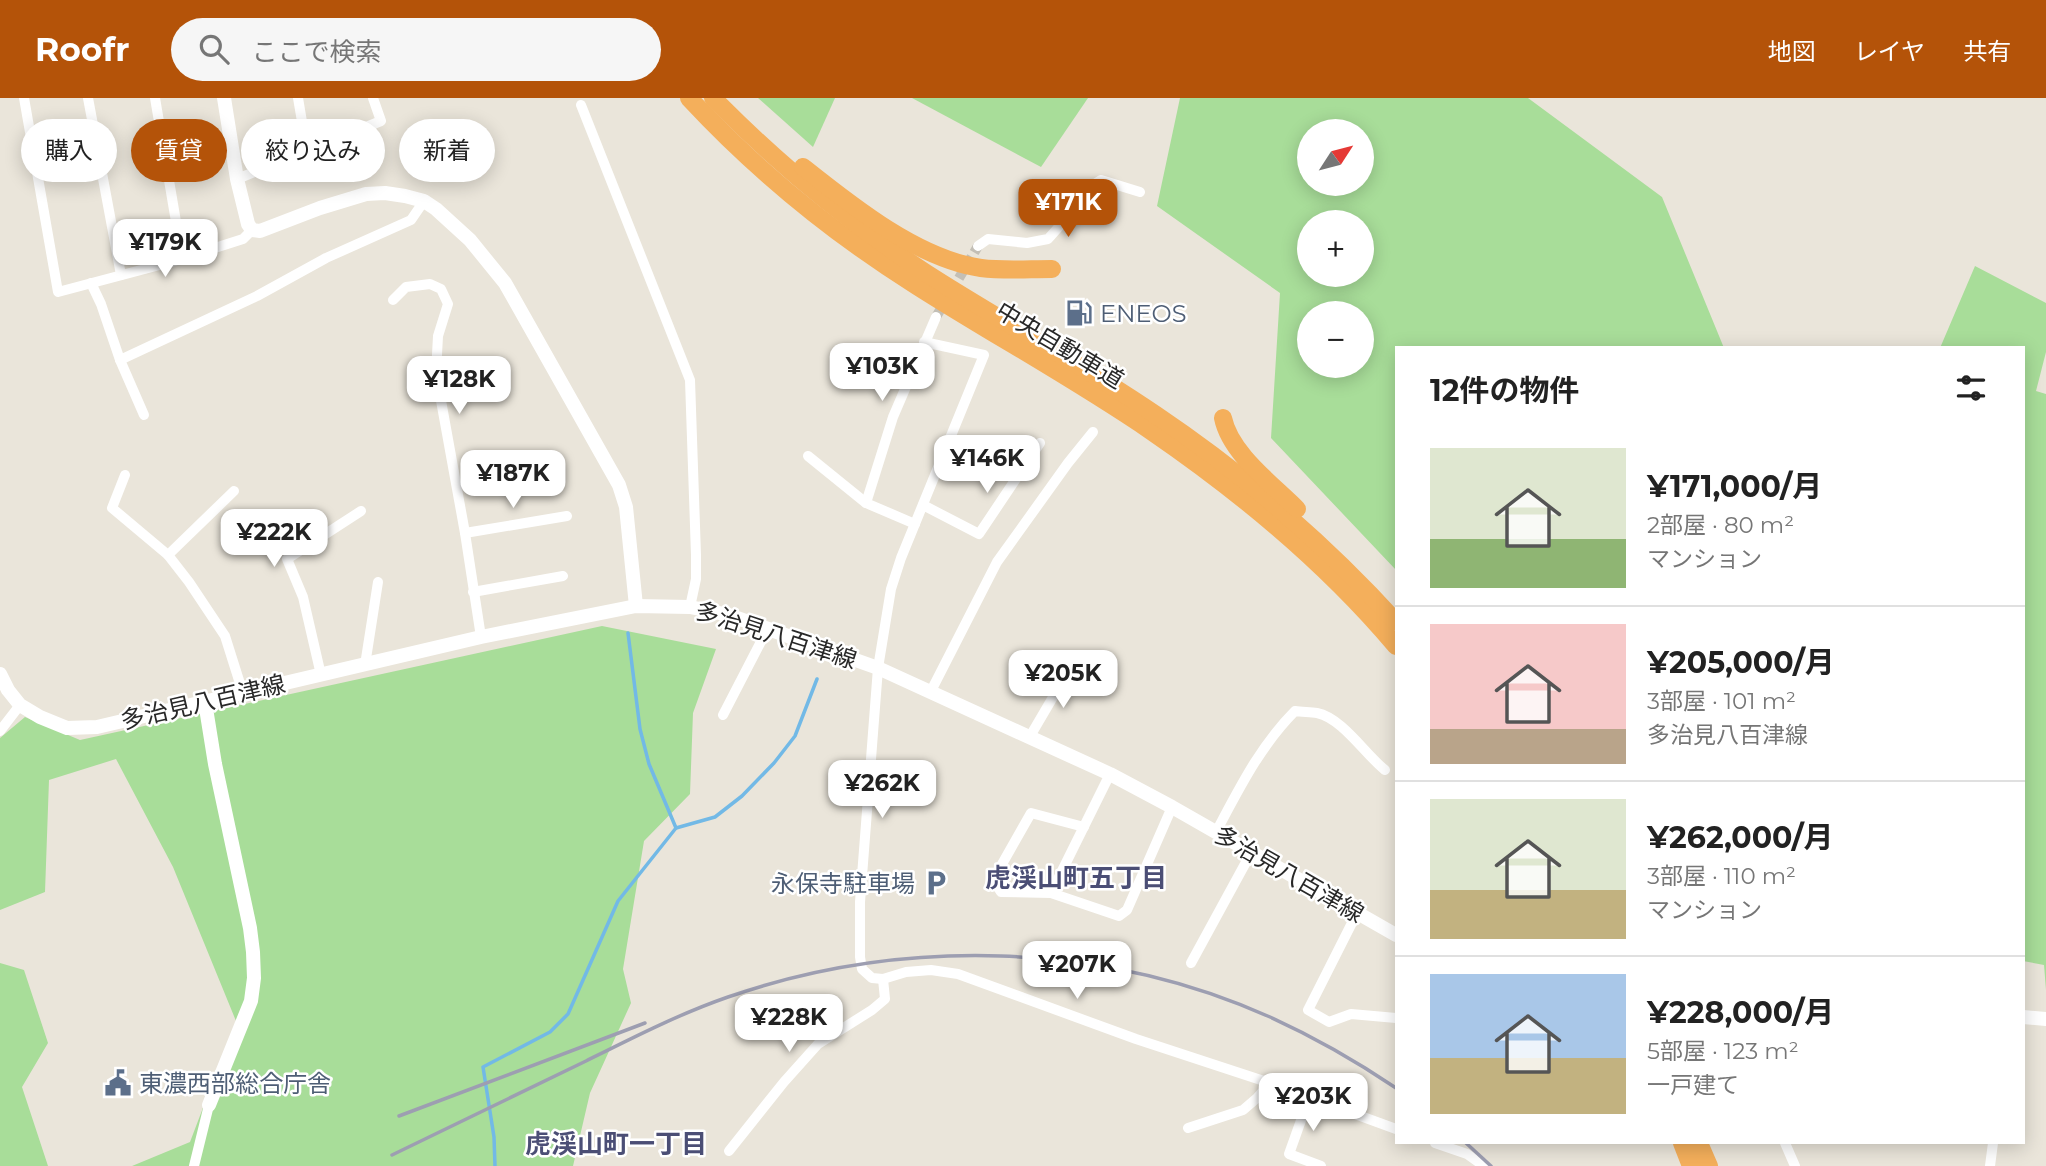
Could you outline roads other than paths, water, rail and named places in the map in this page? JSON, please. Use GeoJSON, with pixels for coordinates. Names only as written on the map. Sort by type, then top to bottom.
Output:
{"type":"FeatureCollection","features":[{"type":"Feature","properties":{"kind":"highway","name":"中央自動車道"},"geometry":{"type":"LineString","coordinates":[[689,98],[768,174],[859,247],[1149,430],[1237,494],[1315,562],[1395,645]]}},
{"type":"Feature","properties":{"kind":"highway","name":"中央自動車道"},"geometry":{"type":"LineString","coordinates":[[713,98],[780,162],[850,220],[927,274],[1145,407],[1202,446],[1322,546],[1395,620]]}},
{"type":"Feature","properties":{"kind":"highway"},"geometry":{"type":"LineString","coordinates":[[720,98],[820,180],[921,249],[943,258],[980,267],[1001,270],[1052,269]]}},
{"type":"Feature","properties":{"kind":"highway"},"geometry":{"type":"LineString","coordinates":[[1223,418],[1226,432],[1245,457],[1356,570],[1385,603],[1395,619]]}},
{"type":"Feature","properties":{"kind":"highway"},"geometry":{"type":"LineString","coordinates":[[1682,1144],[1691,1166]]}},
{"type":"Feature","properties":{"kind":"highway"},"geometry":{"type":"LineString","coordinates":[[1699,1144],[1709,1166]]}},
{"type":"Feature","properties":{"kind":"main road"},"geometry":{"type":"LineString","coordinates":[[224,98],[237,179],[247,224],[252,230],[260,231],[366,194],[405,195],[424,201],[447,218],[470,240],[505,283],[619,485],[626,507],[636,606]]}},
{"type":"Feature","properties":{"kind":"main road","name":"多治見八百津線"},"geometry":{"type":"LineString","coordinates":[[0,674],[20,705],[40,717],[67,728],[97,727],[481,637],[636,606],[690,607],[729,615],[878,668],[1110,774],[1395,934]]}},
{"type":"Feature","properties":{"kind":"main road"},"geometry":{"type":"LineString","coordinates":[[205,702],[215,764],[250,928],[254,978],[251,1001],[209,1105]]}},
{"type":"Feature","properties":{"kind":"main road"},"geometry":{"type":"LineString","coordinates":[[2025,1017],[2046,1019]]}},
{"type":"Feature","properties":{"kind":"street"},"geometry":{"type":"LineString","coordinates":[[24,98],[58,292],[171,262],[243,239],[252,230]]}},
{"type":"Feature","properties":{"kind":"street"},"geometry":{"type":"LineString","coordinates":[[88,98],[121,275]]}},
{"type":"Feature","properties":{"kind":"street"},"geometry":{"type":"LineString","coordinates":[[155,98],[182,257]]}},
{"type":"Feature","properties":{"kind":"street"},"geometry":{"type":"LineString","coordinates":[[298,98],[302,119]]}},
{"type":"Feature","properties":{"kind":"street"},"geometry":{"type":"LineString","coordinates":[[373,98],[380,119]]}},
{"type":"Feature","properties":{"kind":"street"},"geometry":{"type":"LineString","coordinates":[[581,105],[690,380],[696,555],[696,579],[690,607]]}},
{"type":"Feature","properties":{"kind":"street"},"geometry":{"type":"LineString","coordinates":[[237,179],[241,177]]}},
{"type":"Feature","properties":{"kind":"street"},"geometry":{"type":"LineString","coordinates":[[978,246],[988,239],[1027,243],[1048,239],[1073,212],[1090,187],[1101,180],[1140,192]]}},
{"type":"Feature","properties":{"kind":"street"},"geometry":{"type":"LineString","coordinates":[[120,360],[257,296],[326,258],[411,220],[424,201]]}},
{"type":"Feature","properties":{"kind":"street"},"geometry":{"type":"LineString","coordinates":[[91,283],[144,415]]}},
{"type":"Feature","properties":{"kind":"street"},"geometry":{"type":"LineString","coordinates":[[393,300],[406,287],[430,284],[441,289],[448,304],[438,336],[436,373],[481,637]]}},
{"type":"Feature","properties":{"kind":"street"},"geometry":{"type":"LineString","coordinates":[[866,503],[893,418],[936,317]]}},
{"type":"Feature","properties":{"kind":"street"},"geometry":{"type":"LineString","coordinates":[[924,342],[984,355],[901,558],[891,589],[878,668],[860,902],[862,969],[872,978],[883,979],[906,972],[932,970],[958,974],[1395,1129]]}},
{"type":"Feature","properties":{"kind":"street"},"geometry":{"type":"LineString","coordinates":[[930,691],[997,562],[1093,432]]}},
{"type":"Feature","properties":{"kind":"street"},"geometry":{"type":"LineString","coordinates":[[923,505],[979,534],[1040,443]]}},
{"type":"Feature","properties":{"kind":"street"},"geometry":{"type":"LineString","coordinates":[[808,456],[866,503],[915,524]]}},
{"type":"Feature","properties":{"kind":"street"},"geometry":{"type":"LineString","coordinates":[[125,475],[112,508],[168,555],[189,582],[225,636],[243,693]]}},
{"type":"Feature","properties":{"kind":"street"},"geometry":{"type":"LineString","coordinates":[[168,555],[234,491]]}},
{"type":"Feature","properties":{"kind":"street"},"geometry":{"type":"LineString","coordinates":[[321,675],[303,597],[287,559],[361,511]]}},
{"type":"Feature","properties":{"kind":"street"},"geometry":{"type":"LineString","coordinates":[[465,533],[567,516]]}},
{"type":"Feature","properties":{"kind":"street"},"geometry":{"type":"LineString","coordinates":[[474,592],[563,576]]}},
{"type":"Feature","properties":{"kind":"street"},"geometry":{"type":"LineString","coordinates":[[365,665],[378,582]]}},
{"type":"Feature","properties":{"kind":"street"},"geometry":{"type":"LineString","coordinates":[[723,715],[768,628]]}},
{"type":"Feature","properties":{"kind":"street"},"geometry":{"type":"LineString","coordinates":[[1029,738],[1066,675],[1088,670]]}},
{"type":"Feature","properties":{"kind":"street"},"geometry":{"type":"LineString","coordinates":[[0,732],[20,705]]}},
{"type":"Feature","properties":{"kind":"street"},"geometry":{"type":"LineString","coordinates":[[1216,832],[1249,770],[1276,730],[1295,711],[1320,713],[1348,731],[1370,758],[1385,770]]}},
{"type":"Feature","properties":{"kind":"street"},"geometry":{"type":"LineString","coordinates":[[1051,893],[1110,774]]}},
{"type":"Feature","properties":{"kind":"street"},"geometry":{"type":"LineString","coordinates":[[1084,827],[1031,814],[993,880],[1001,892],[1051,893],[1119,916],[1127,910],[1172,807]]}},
{"type":"Feature","properties":{"kind":"street"},"geometry":{"type":"LineString","coordinates":[[1191,963],[1251,853]]}},
{"type":"Feature","properties":{"kind":"street"},"geometry":{"type":"LineString","coordinates":[[1357,913],[1308,1010],[1329,1023],[1351,1014],[1395,1018]]}},
{"type":"Feature","properties":{"kind":"street"},"geometry":{"type":"LineString","coordinates":[[729,1151],[818,1044],[885,999],[883,979]]}},
{"type":"Feature","properties":{"kind":"street"},"geometry":{"type":"LineString","coordinates":[[1188,1128],[1243,1110],[1270,1083]]}},
{"type":"Feature","properties":{"kind":"street"},"geometry":{"type":"LineString","coordinates":[[1309,1098],[1289,1154],[1321,1166]]}},
{"type":"Feature","properties":{"kind":"street"},"geometry":{"type":"LineString","coordinates":[[194,1166],[209,1105]]}},
{"type":"Feature","properties":{"kind":"street"},"geometry":{"type":"LineString","coordinates":[[1438,1144],[1467,1154],[1484,1166]]}},
{"type":"Feature","properties":{"kind":"street"},"geometry":{"type":"LineString","coordinates":[[1785,1144],[1795,1166]]}},
{"type":"Feature","properties":{"kind":"street"},"geometry":{"type":"LineString","coordinates":[[1990,1166],[1993,1144]]}},
{"type":"Feature","properties":{"kind":"waterway"},"geometry":{"type":"LineString","coordinates":[[628,633],[640,729],[649,764],[676,828]]}},
{"type":"Feature","properties":{"kind":"waterway"},"geometry":{"type":"LineString","coordinates":[[495,1166],[494,1137],[483,1067],[550,1032],[568,1014],[618,901],[676,828],[715,817],[742,796],[774,763],[795,736],[817,679]]}},
{"type":"Feature","properties":{"kind":"tunnel"},"geometry":{"type":"LineString","coordinates":[[936,317],[978,246]]}},
{"type":"Feature","properties":{"kind":"railway"},"geometry":{"type":"LineString","coordinates":[[392,1155],[638,1035],[728,997],[794,978],[862,964],[931,957],[1001,956],[1070,961],[1138,973],[1205,992],[1270,1017],[1350,1059],[1395,1087]]}},
{"type":"Feature","properties":{"kind":"railway"},"geometry":{"type":"LineString","coordinates":[[399,1116],[645,1023]]}},
{"type":"Feature","properties":{"kind":"railway"},"geometry":{"type":"LineString","coordinates":[[1467,1144],[1491,1166]]}},
{"type":"Feature","properties":{"kind":"place","name":"ENEOS"},"geometry":{"type":"Point","coordinates":[1079,313]}},
{"type":"Feature","properties":{"kind":"place","name":"永保寺駐車場"},"geometry":{"type":"Point","coordinates":[936,883]}},
{"type":"Feature","properties":{"kind":"place","name":"東濃西部総合庁舎"},"geometry":{"type":"Point","coordinates":[118,1083]}},
{"type":"Feature","properties":{"kind":"district","name":"虎渓山町五丁目"},"geometry":{"type":"Point","coordinates":[1076,878]}},
{"type":"Feature","properties":{"kind":"district","name":"虎渓山町一丁目"},"geometry":{"type":"Point","coordinates":[616,1144]}}]}
